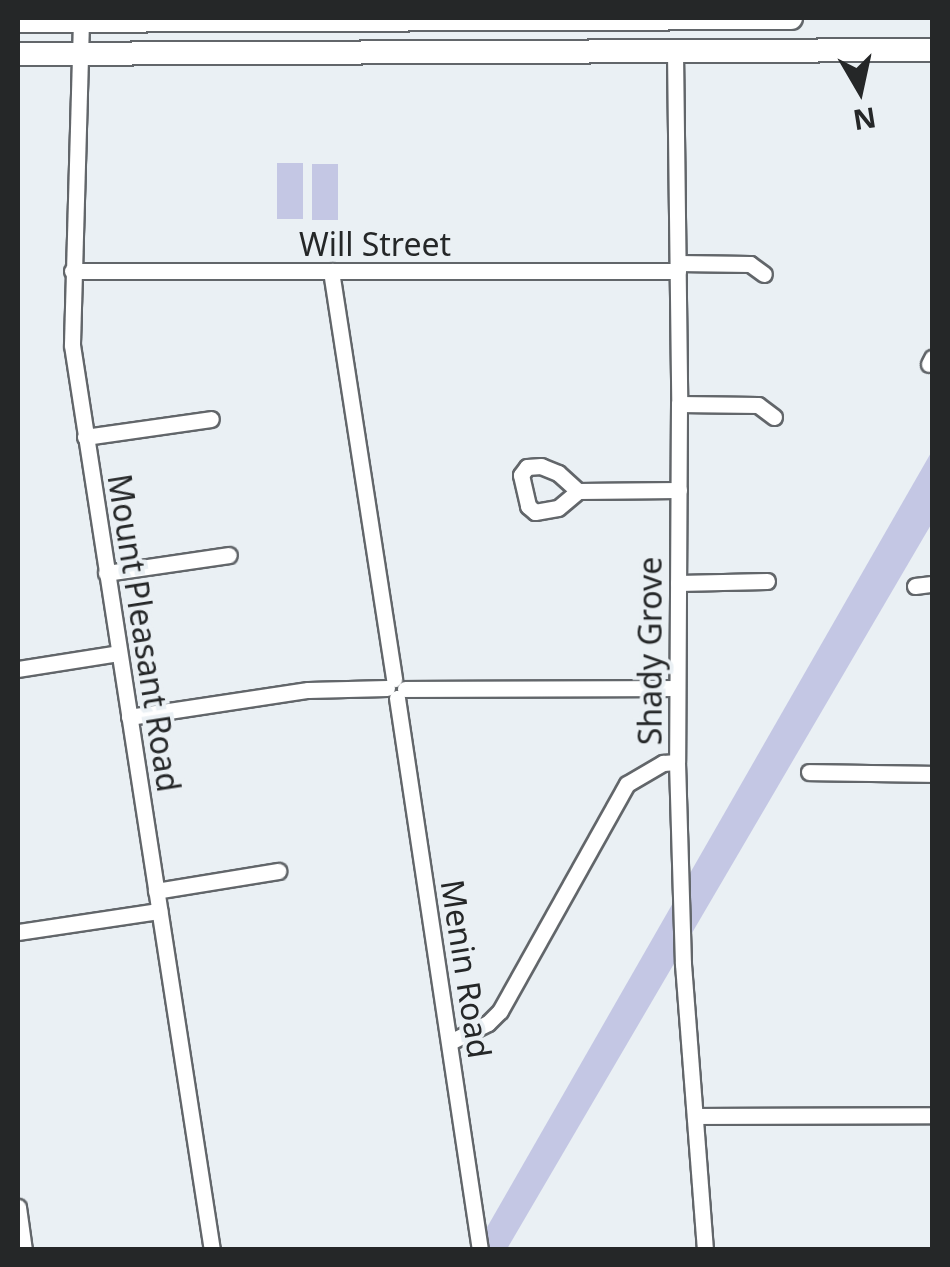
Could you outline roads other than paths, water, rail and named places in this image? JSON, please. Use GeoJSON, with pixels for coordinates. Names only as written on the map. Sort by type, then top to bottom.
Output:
{"type":"FeatureCollection","features":[{"type":"Feature","properties":{"kind":"main road"},"geometry":{"type":"LineString","coordinates":[[18,21],[791,18]]}},
{"type":"Feature","properties":{"kind":"main road"},"geometry":{"type":"LineString","coordinates":[[674,19],[675,52]]}},
{"type":"Feature","properties":{"kind":"main road"},"geometry":{"type":"LineString","coordinates":[[18,54],[932,50]]}},
{"type":"Feature","properties":{"kind":"street","name":"Mount Pleasant Road"},"geometry":{"type":"LineString","coordinates":[[81,22],[72,345],[212,1250]]}},
{"type":"Feature","properties":{"kind":"street","name":"Shady Grove"},"geometry":{"type":"LineString","coordinates":[[675,52],[680,404],[677,762],[683,964],[705,1250]]}},
{"type":"Feature","properties":{"kind":"street","name":"Will Street"},"geometry":{"type":"LineString","coordinates":[[72,271],[750,264],[764,274]]}},
{"type":"Feature","properties":{"kind":"street","name":"Menin Road"},"geometry":{"type":"LineString","coordinates":[[331,271],[480,1250]]}},
{"type":"Feature","properties":{"kind":"street"},"geometry":{"type":"LineString","coordinates":[[680,404],[758,404],[774,417]]}},
{"type":"Feature","properties":{"kind":"street"},"geometry":{"type":"LineString","coordinates":[[85,437],[211,419]]}},
{"type":"Feature","properties":{"kind":"street"},"geometry":{"type":"LineString","coordinates":[[578,491],[679,490]]}},
{"type":"Feature","properties":{"kind":"street"},"geometry":{"type":"LineString","coordinates":[[106,573],[229,555]]}},
{"type":"Feature","properties":{"kind":"street"},"geometry":{"type":"LineString","coordinates":[[678,583],[767,581]]}},
{"type":"Feature","properties":{"kind":"street"},"geometry":{"type":"LineString","coordinates":[[915,586],[932,584]]}},
{"type":"Feature","properties":{"kind":"street"},"geometry":{"type":"LineString","coordinates":[[18,669],[119,654]]}},
{"type":"Feature","properties":{"kind":"street"},"geometry":{"type":"LineString","coordinates":[[129,717],[308,690],[677,688]]}},
{"type":"Feature","properties":{"kind":"street"},"geometry":{"type":"LineString","coordinates":[[450,1042],[488,1023],[500,1012],[627,784],[663,763],[677,762]]}},
{"type":"Feature","properties":{"kind":"street"},"geometry":{"type":"LineString","coordinates":[[809,772],[932,774]]}},
{"type":"Feature","properties":{"kind":"street"},"geometry":{"type":"LineString","coordinates":[[156,891],[278,871]]}},
{"type":"Feature","properties":{"kind":"street"},"geometry":{"type":"LineString","coordinates":[[18,932],[159,911]]}},
{"type":"Feature","properties":{"kind":"street"},"geometry":{"type":"LineString","coordinates":[[695,1116],[932,1116]]}},
{"type":"Feature","properties":{"kind":"street"},"geometry":{"type":"LineString","coordinates":[[18,1207],[24,1250]]}}]}
